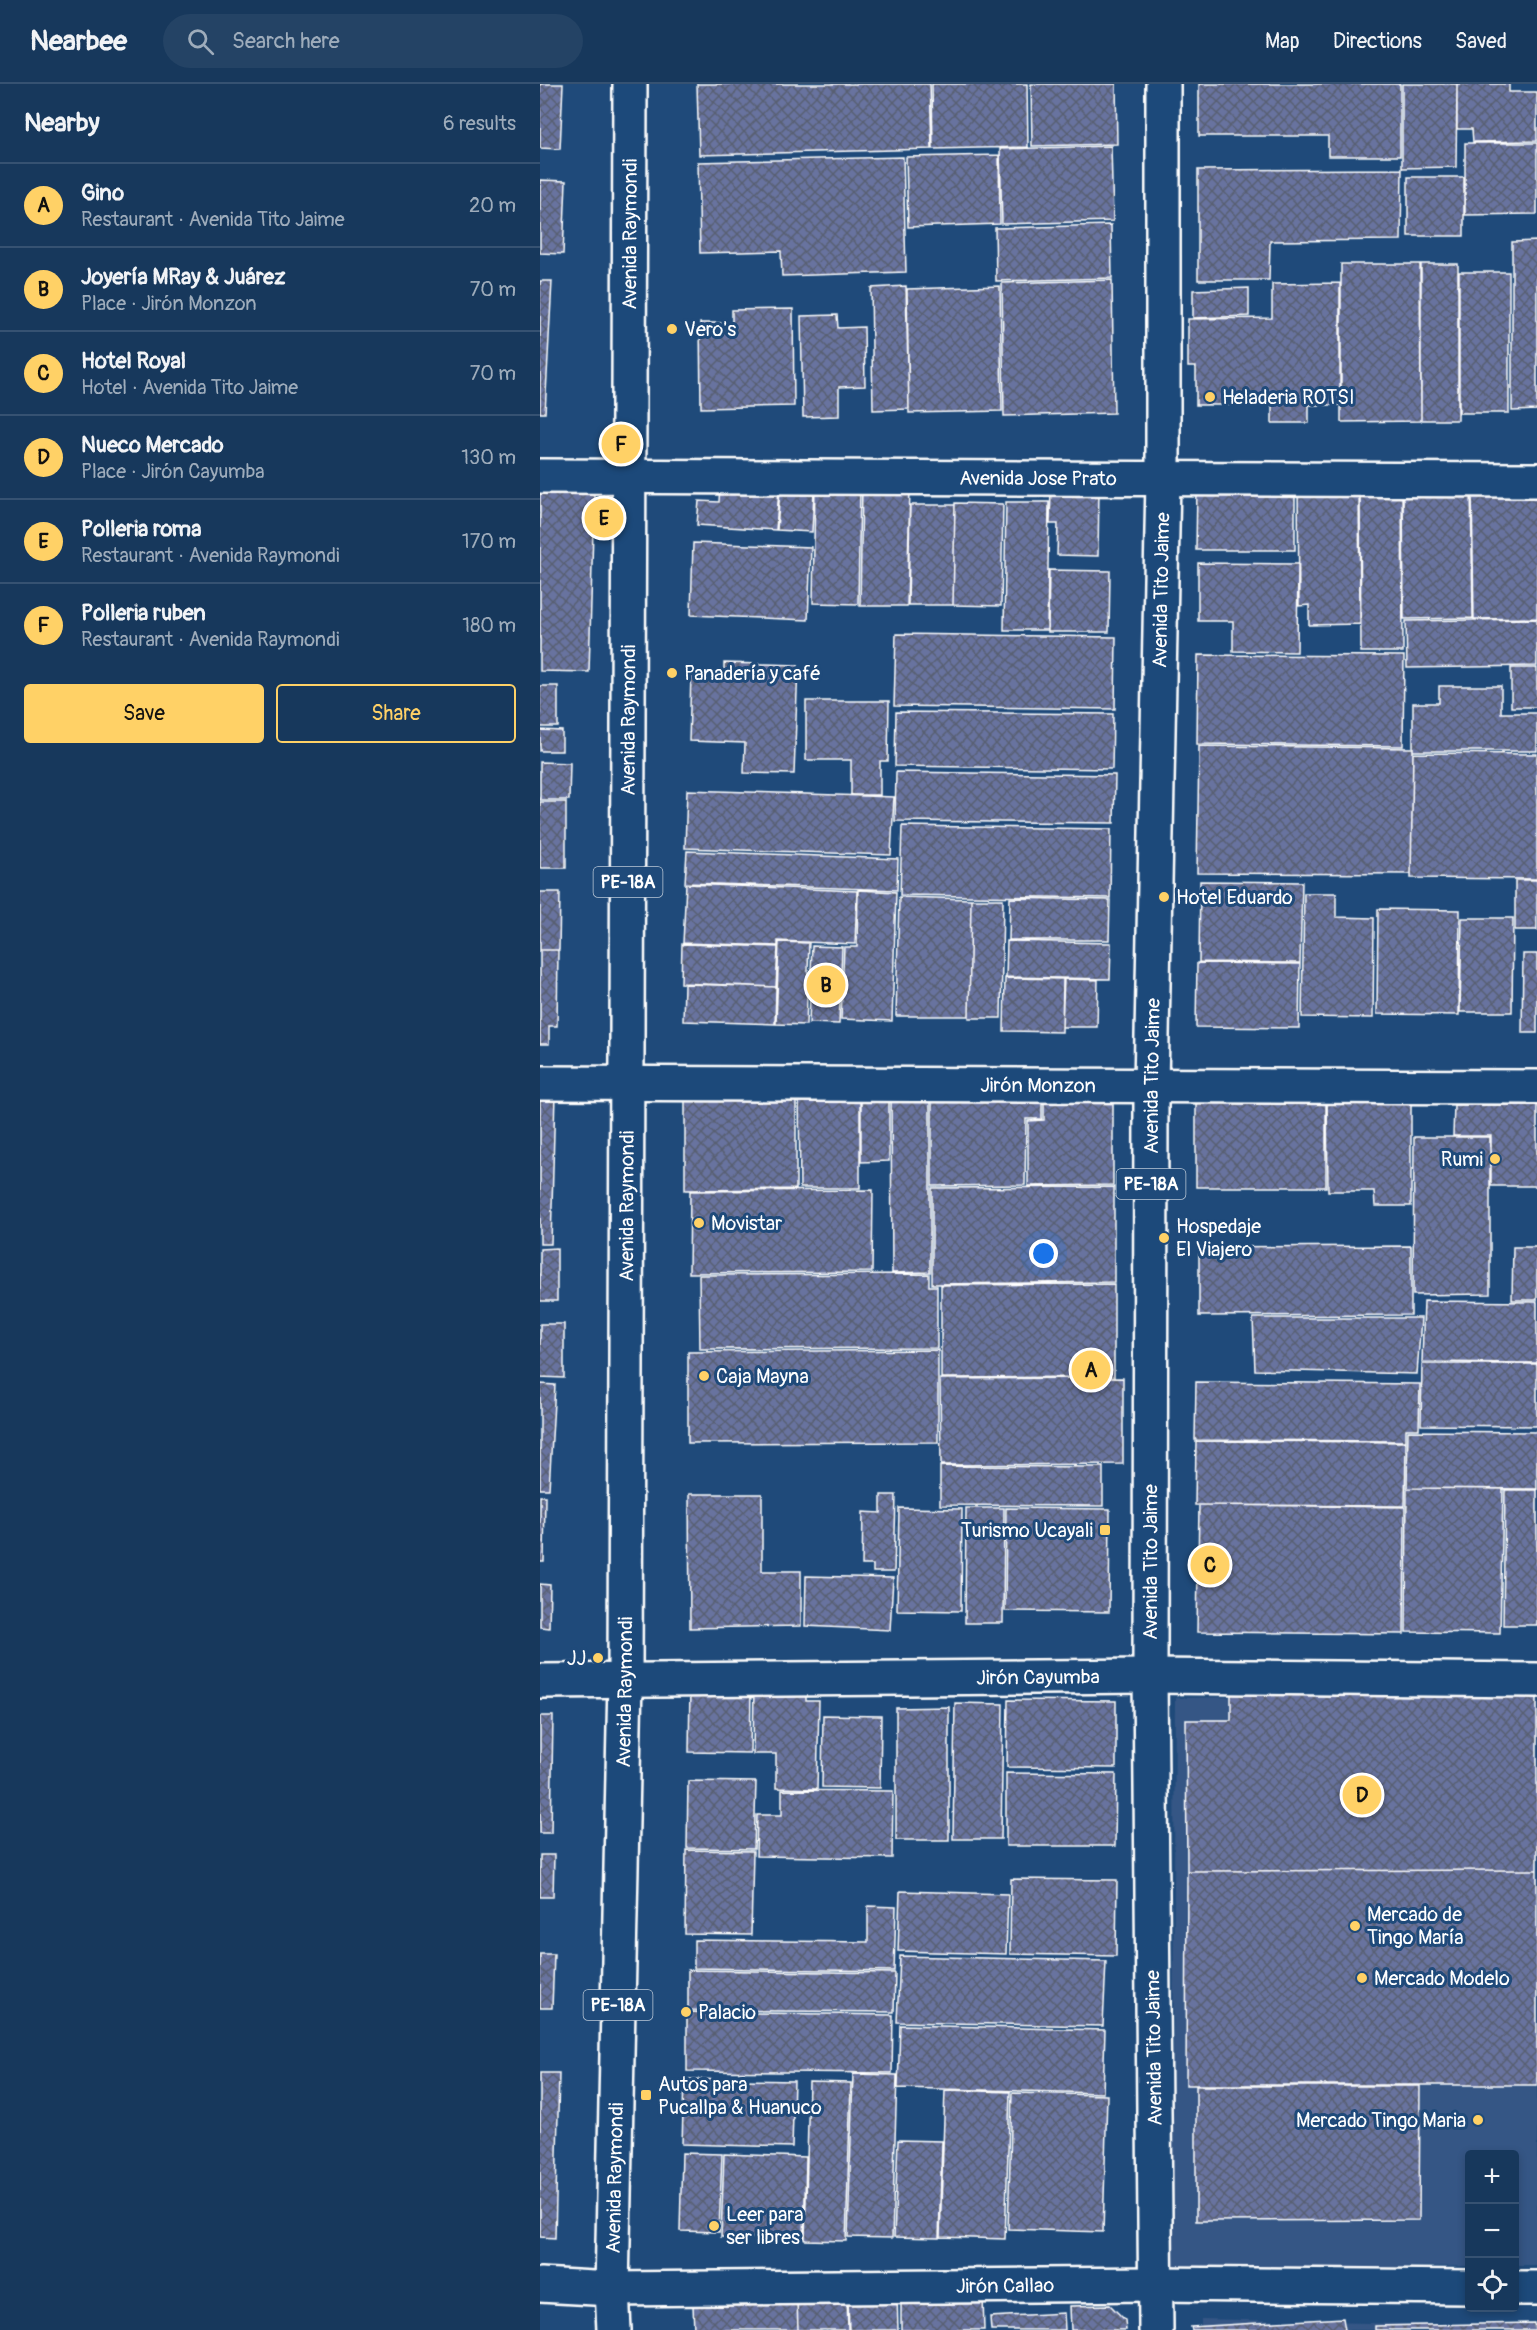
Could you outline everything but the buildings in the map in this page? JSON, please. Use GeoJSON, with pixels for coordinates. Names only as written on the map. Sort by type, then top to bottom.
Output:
{"type":"FeatureCollection","features":[{"type":"Feature","properties":{"kind":"main road","name":"Avenida Raymondi"},"geometry":{"type":"LineString","coordinates":[[614,2330],[612,2289],[625,1680],[630,84]]}},
{"type":"Feature","properties":{"kind":"main road","name":"Avenida Tito Jaime"},"geometry":{"type":"LineString","coordinates":[[1156,2284],[1150,1676],[1151,1086],[1163,479],[1162,84]]}},
{"type":"Feature","properties":{"kind":"main road","name":"Avenida Jose Prato"},"geometry":{"type":"LineString","coordinates":[[540,476],[1537,480]]}},
{"type":"Feature","properties":{"kind":"main road","name":"Jirón Monzon"},"geometry":{"type":"LineString","coordinates":[[540,1083],[1537,1087]]}},
{"type":"Feature","properties":{"kind":"main road","name":"Jirón Cayumba"},"geometry":{"type":"LineString","coordinates":[[540,1681],[1150,1676],[1537,1680]]}},
{"type":"Feature","properties":{"kind":"main road","name":"Jirón Callao"},"geometry":{"type":"LineString","coordinates":[[540,2285],[612,2289],[1156,2284],[1465,2287]]}},
{"type":"Feature","properties":{"kind":"main road","name":"PE-18A"},"geometry":{"type":"LineString","coordinates":[[1156,2284],[1156,2330]]}},
{"type":"Feature","properties":{"kind":"main road"},"geometry":{"type":"LineString","coordinates":[[1519,2288],[1537,2288]]}},
{"type":"Feature","properties":{"kind":"shaded area","name":"Mercado de Tingo María"},"geometry":{"type":"Polygon","coordinates":[[[1537,1691],[1537,2265],[1519,2265],[1519,2150],[1465,2150],[1465,2266],[1172,2270],[1175,1698],[1537,1691]]]}},
{"type":"Feature","properties":{"kind":"shaded area"},"geometry":{"type":"Polygon","coordinates":[[[1201,2319],[1537,2327],[1537,2330],[1201,2330],[1201,2319]]]}},
{"type":"Feature","properties":{"kind":"place","name":"Vero's"},"geometry":{"type":"Point","coordinates":[672,329]}},
{"type":"Feature","properties":{"kind":"place","name":"Heladeria ROTSI"},"geometry":{"type":"Point","coordinates":[1210,397]}},
{"type":"Feature","properties":{"kind":"place","name":"Polleria ruben"},"geometry":{"type":"Point","coordinates":[621,444]}},
{"type":"Feature","properties":{"kind":"place","name":"Polleria roma"},"geometry":{"type":"Point","coordinates":[604,518]}},
{"type":"Feature","properties":{"kind":"place","name":"Panadería y café"},"geometry":{"type":"Point","coordinates":[672,673]}},
{"type":"Feature","properties":{"kind":"place","name":"Hotel Eduardo"},"geometry":{"type":"Point","coordinates":[1164,897]}},
{"type":"Feature","properties":{"kind":"place","name":"Joyería MRay & Juárez"},"geometry":{"type":"Point","coordinates":[826,985]}},
{"type":"Feature","properties":{"kind":"place","name":"Rumi"},"geometry":{"type":"Point","coordinates":[1495,1159]}},
{"type":"Feature","properties":{"kind":"place","name":"Movistar"},"geometry":{"type":"Point","coordinates":[699,1223]}},
{"type":"Feature","properties":{"kind":"place","name":"Hospedaje El Viajero"},"geometry":{"type":"Point","coordinates":[1164,1238]}},
{"type":"Feature","properties":{"kind":"place","name":"Gino"},"geometry":{"type":"Point","coordinates":[1091,1370]}},
{"type":"Feature","properties":{"kind":"place","name":"Caja Mayna"},"geometry":{"type":"Point","coordinates":[704,1376]}},
{"type":"Feature","properties":{"kind":"place","name":"Turismo Ucayali"},"geometry":{"type":"Point","coordinates":[1105,1530]}},
{"type":"Feature","properties":{"kind":"place","name":"Hotel Royal"},"geometry":{"type":"Point","coordinates":[1210,1565]}},
{"type":"Feature","properties":{"kind":"place","name":"JJ"},"geometry":{"type":"Point","coordinates":[598,1658]}},
{"type":"Feature","properties":{"kind":"place","name":"Nueco Mercado"},"geometry":{"type":"Point","coordinates":[1362,1795]}},
{"type":"Feature","properties":{"kind":"place","name":"Mercado de Tingo María"},"geometry":{"type":"Point","coordinates":[1355,1926]}},
{"type":"Feature","properties":{"kind":"place","name":"Mercado Modelo"},"geometry":{"type":"Point","coordinates":[1362,1978]}},
{"type":"Feature","properties":{"kind":"place","name":"Palacio"},"geometry":{"type":"Point","coordinates":[686,2012]}},
{"type":"Feature","properties":{"kind":"place","name":"Autos para Pucallpa & Huanuco"},"geometry":{"type":"Point","coordinates":[646,2095]}},
{"type":"Feature","properties":{"kind":"place","name":"Mercado Tingo Maria"},"geometry":{"type":"Point","coordinates":[1478,2120]}},
{"type":"Feature","properties":{"kind":"place","name":"Leer para ser libres"},"geometry":{"type":"Point","coordinates":[714,2226]}}]}
